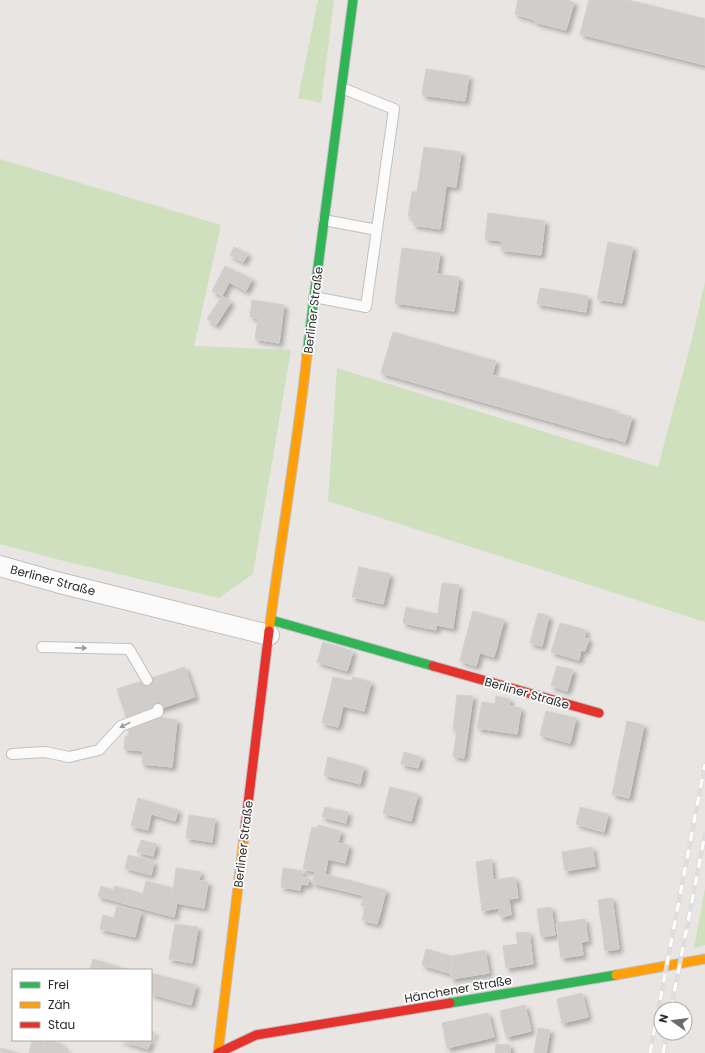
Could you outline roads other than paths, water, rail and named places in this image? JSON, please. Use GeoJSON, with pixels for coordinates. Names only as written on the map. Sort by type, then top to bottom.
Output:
{"type":"FeatureCollection","features":[{"type":"Feature","properties":{"kind":"main road","name":"Berliner Straße"},"geometry":{"type":"LineString","coordinates":[[218,1053],[276,576],[303,392],[353,0]]}},
{"type":"Feature","properties":{"kind":"main road","name":"Berliner Straße"},"geometry":{"type":"LineString","coordinates":[[270,628],[599,713]]}},
{"type":"Feature","properties":{"kind":"main road","name":"Hänchener Straße"},"geometry":{"type":"LineString","coordinates":[[218,1053],[256,1035],[705,959]]}},
{"type":"Feature","properties":{"kind":"street","name":"Berliner Straße"},"geometry":{"type":"LineString","coordinates":[[0,566],[68,585],[270,628]]}},
{"type":"Feature","properties":{"kind":"lane"},"geometry":{"type":"LineString","coordinates":[[314,297],[366,307],[394,109],[342,88]]}},
{"type":"Feature","properties":{"kind":"lane"},"geometry":{"type":"LineString","coordinates":[[324,220],[377,230]]}},
{"type":"Feature","properties":{"kind":"lane"},"geometry":{"type":"LineString","coordinates":[[42,647],[129,649],[147,680]]}},
{"type":"Feature","properties":{"kind":"lane"},"geometry":{"type":"LineString","coordinates":[[12,754],[45,752],[69,757],[99,750],[121,726],[158,712],[158,709]]}},
{"type":"Feature","properties":{"kind":"railway"},"geometry":{"type":"LineString","coordinates":[[650,1053],[705,764]]}},
{"type":"Feature","properties":{"kind":"railway"},"geometry":{"type":"LineString","coordinates":[[673,1001],[705,834]]}},
{"type":"Feature","properties":{"kind":"railway"},"geometry":{"type":"LineString","coordinates":[[663,1053],[665,1041]]}}]}
